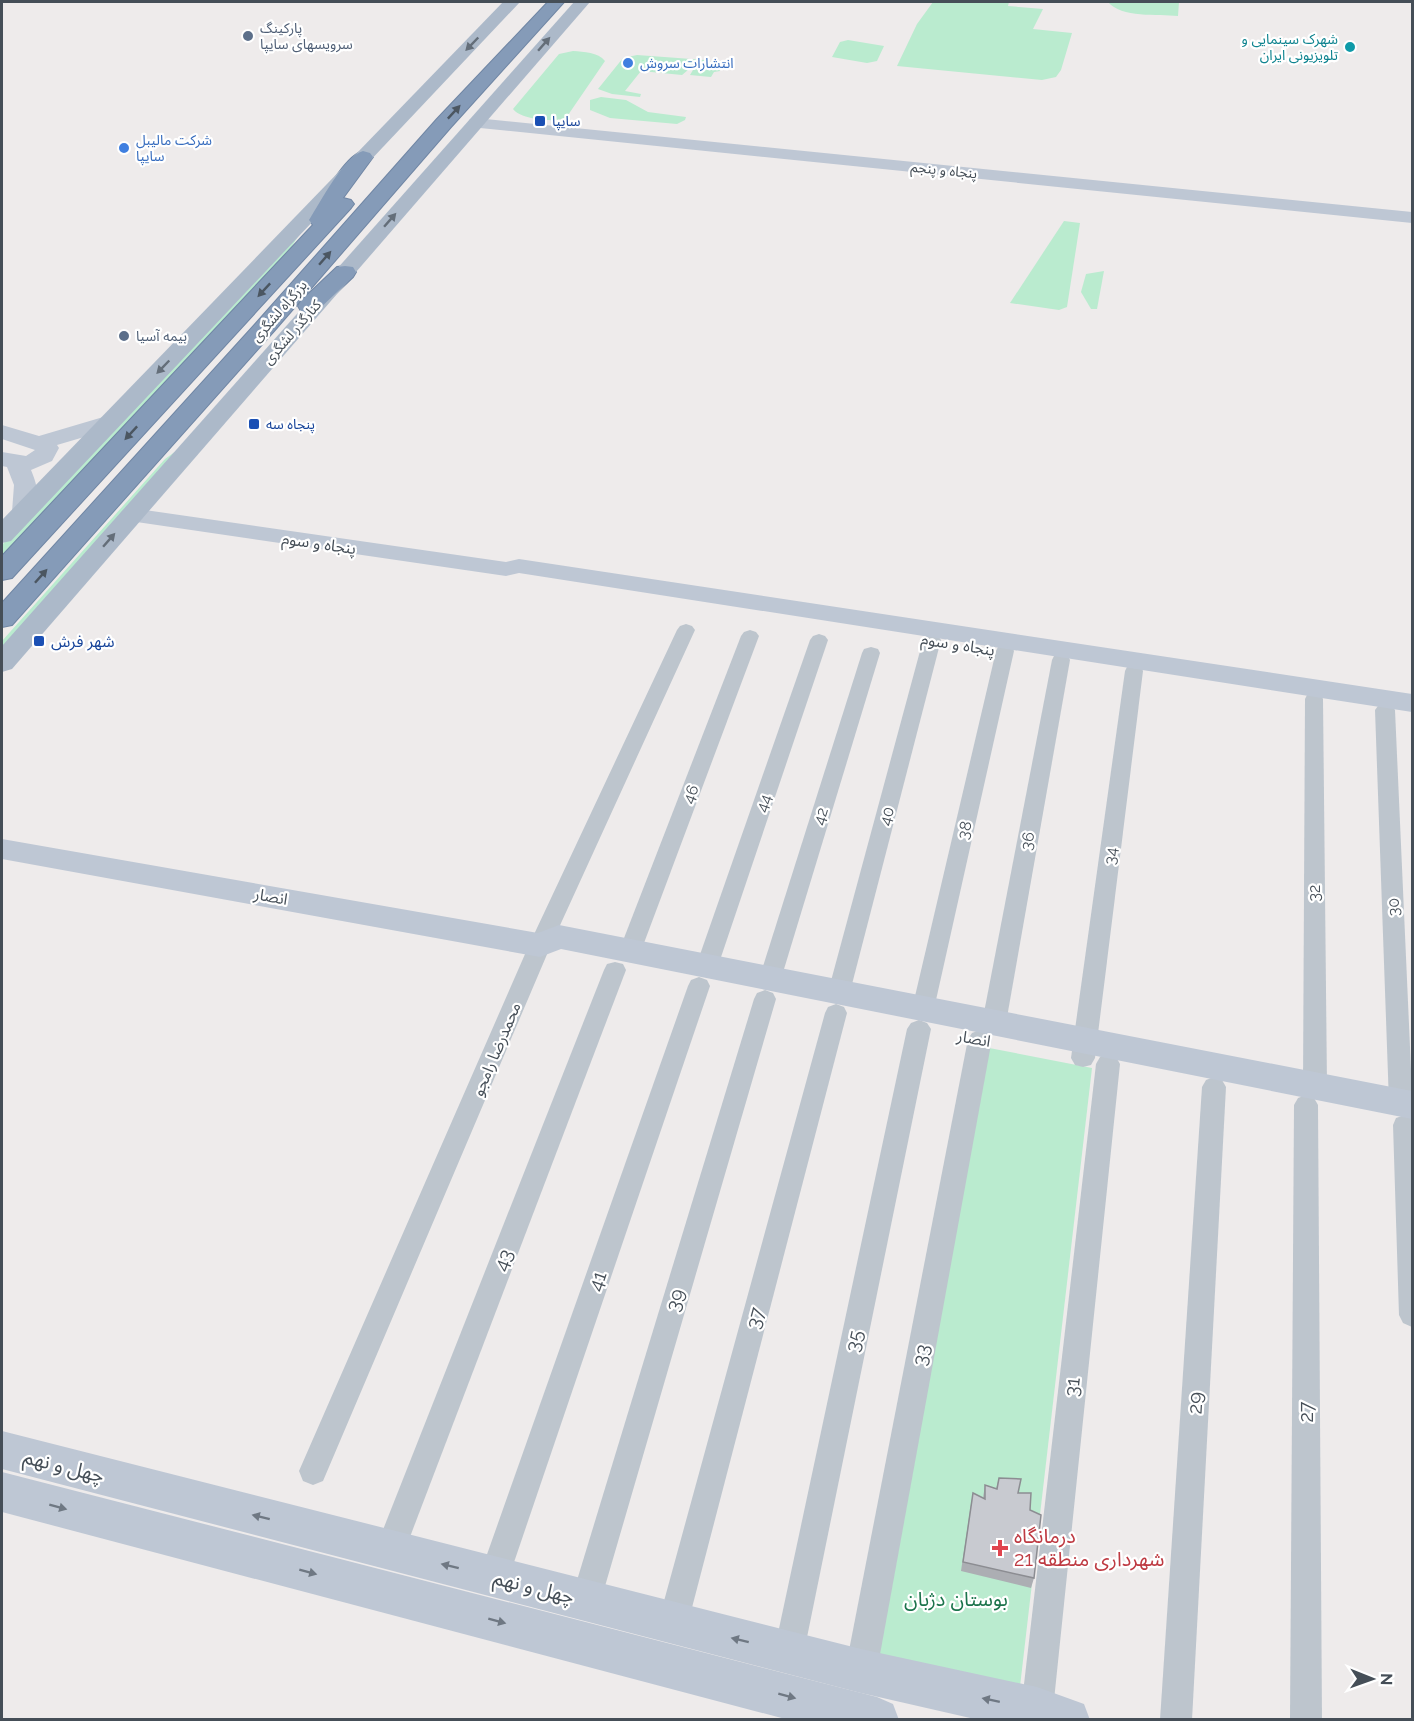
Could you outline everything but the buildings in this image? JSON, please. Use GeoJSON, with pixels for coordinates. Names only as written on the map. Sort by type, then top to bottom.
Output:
{"type":"FeatureCollection","features":[{"type":"Feature","properties":{"kind":"highway","name":"بزرگراه لشگری"},"geometry":{"type":"LineString","coordinates":[[2,572],[533,2]]}},
{"type":"Feature","properties":{"kind":"highway","name":"بزرگراه لشگری"},"geometry":{"type":"LineString","coordinates":[[2,619],[125,484],[444,123],[556,2]]}},
{"type":"Feature","properties":{"kind":"highway"},"geometry":{"type":"LineString","coordinates":[[302,249],[346,178],[363,157]]}},
{"type":"Feature","properties":{"kind":"highway"},"geometry":{"type":"LineString","coordinates":[[125,484],[217,404],[277,337],[345,272]]}},
{"type":"Feature","properties":{"kind":"main road"},"geometry":{"type":"LineString","coordinates":[[2,535],[512,2]]}},
{"type":"Feature","properties":{"kind":"main road","name":"کنارگذر لشگری"},"geometry":{"type":"LineString","coordinates":[[2,663],[582,2]]}},
{"type":"Feature","properties":{"kind":"street","name":"پنجاه و پنجم"},"geometry":{"type":"LineString","coordinates":[[483,114],[510,123],[1413,211]]}},
{"type":"Feature","properties":{"kind":"street","name":"پنجاه و پنجم"},"geometry":{"type":"LineString","coordinates":[[1028,175],[1413,218]]}},
{"type":"Feature","properties":{"kind":"street"},"geometry":{"type":"LineString","coordinates":[[39,442],[110,422]]}},
{"type":"Feature","properties":{"kind":"street"},"geometry":{"type":"LineString","coordinates":[[2,432],[39,442],[48,448],[45,456],[30,463],[9,461]]}},
{"type":"Feature","properties":{"kind":"street"},"geometry":{"type":"LineString","coordinates":[[9,461],[26,485],[24,512]]}},
{"type":"Feature","properties":{"kind":"street","name":"پنجاه و سوم"},"geometry":{"type":"LineString","coordinates":[[131,515],[506,569],[519,566],[1413,703]]}},
{"type":"Feature","properties":{"kind":"street","name":"پنجاه و سوم"},"geometry":{"type":"LineString","coordinates":[[506,569],[515,575],[1413,714]]}},
{"type":"Feature","properties":{"kind":"street","name":"محمدرضا رامجو"},"geometry":{"type":"LineString","coordinates":[[313,1471],[540,945],[686,630]]}},
{"type":"Feature","properties":{"kind":"street","name":"46"},"geometry":{"type":"LineString","coordinates":[[623,961],[750,636]]}},
{"type":"Feature","properties":{"kind":"street","name":"44"},"geometry":{"type":"LineString","coordinates":[[703,976],[819,640]]}},
{"type":"Feature","properties":{"kind":"street","name":"40"},"geometry":{"type":"LineString","coordinates":[[838,1003],[932,640]]}},
{"type":"Feature","properties":{"kind":"street","name":"38"},"geometry":{"type":"LineString","coordinates":[[921,1019],[1005,651]]}},
{"type":"Feature","properties":{"kind":"street","name":"42"},"geometry":{"type":"LineString","coordinates":[[767,989],[871,653]]}},
{"type":"Feature","properties":{"kind":"street","name":"36"},"geometry":{"type":"LineString","coordinates":[[987,1031],[1060,660]]}},
{"type":"Feature","properties":{"kind":"street","name":"34"},"geometry":{"type":"LineString","coordinates":[[1092,1054],[1134,671]]}},
{"type":"Feature","properties":{"kind":"street","name":"32"},"geometry":{"type":"LineString","coordinates":[[1310,1096],[1314,699]]}},
{"type":"Feature","properties":{"kind":"street","name":"30"},"geometry":{"type":"LineString","coordinates":[[1385,710],[1408,1115],[1413,1315]]}},
{"type":"Feature","properties":{"kind":"street","name":"انصار"},"geometry":{"type":"LineString","coordinates":[[2,849],[540,945],[552,957],[623,961],[1408,1115]]}},
{"type":"Feature","properties":{"kind":"street","name":"43"},"geometry":{"type":"LineString","coordinates":[[390,1550],[623,961]]}},
{"type":"Feature","properties":{"kind":"street","name":"41"},"geometry":{"type":"LineString","coordinates":[[494,1577],[703,976]]}},
{"type":"Feature","properties":{"kind":"street","name":"39"},"geometry":{"type":"LineString","coordinates":[[586,1600],[767,989]]}},
{"type":"Feature","properties":{"kind":"street","name":"37"},"geometry":{"type":"LineString","coordinates":[[673,1623],[838,1003]]}},
{"type":"Feature","properties":{"kind":"street","name":"35"},"geometry":{"type":"LineString","coordinates":[[789,1652],[921,1019]]}},
{"type":"Feature","properties":{"kind":"street","name":"33"},"geometry":{"type":"LineString","coordinates":[[861,1671],[987,1031]]}},
{"type":"Feature","properties":{"kind":"street","name":"انصار"},"geometry":{"type":"LineString","coordinates":[[1092,1054],[1214,1087],[1310,1096]]}},
{"type":"Feature","properties":{"kind":"street","name":"31"},"geometry":{"type":"LineString","coordinates":[[1053,1715],[1092,1054]]}},
{"type":"Feature","properties":{"kind":"street","name":"29"},"geometry":{"type":"LineString","coordinates":[[1176,1719],[1214,1087]]}},
{"type":"Feature","properties":{"kind":"street","name":"27"},"geometry":{"type":"LineString","coordinates":[[1306,1719],[1310,1096]]}},
{"type":"Feature","properties":{"kind":"street","name":"چهل و نهم"},"geometry":{"type":"LineString","coordinates":[[2,1450],[861,1671],[1053,1715]]}},
{"type":"Feature","properties":{"kind":"street"},"geometry":{"type":"LineString","coordinates":[[2,1492],[877,1719]]}},
{"type":"Feature","properties":{"kind":"green space"},"geometry":{"type":"Polygon","coordinates":[[[933,2],[1009,2],[1008,6],[1043,9],[1033,29],[1072,33],[1061,70],[1056,77],[1042,80],[897,66],[917,24],[933,2]]]}},
{"type":"Feature","properties":{"kind":"green space"},"geometry":{"type":"Polygon","coordinates":[[[1108,2],[1179,2],[1178,16],[1131,13],[1122,11],[1108,2]]]}},
{"type":"Feature","properties":{"kind":"green space"},"geometry":{"type":"Polygon","coordinates":[[[848,40],[884,46],[877,61],[867,63],[832,57],[840,42],[848,40]]]}},
{"type":"Feature","properties":{"kind":"green space"},"geometry":{"type":"Polygon","coordinates":[[[573,51],[595,54],[605,61],[566,118],[538,119],[523,115],[513,109],[559,54],[573,51]]]}},
{"type":"Feature","properties":{"kind":"green space"},"geometry":{"type":"Polygon","coordinates":[[[637,55],[705,60],[717,64],[720,71],[714,72],[711,77],[690,75],[693,70],[688,70],[682,75],[641,71],[625,91],[641,94],[640,97],[612,94],[598,89],[623,58],[637,55]]]}},
{"type":"Feature","properties":{"kind":"green space"},"geometry":{"type":"Polygon","coordinates":[[[601,97],[626,100],[648,112],[686,117],[677,124],[610,118],[590,110],[590,100],[601,97]]]}},
{"type":"Feature","properties":{"kind":"green space"},"geometry":{"type":"Polygon","coordinates":[[[1064,221],[1080,223],[1067,307],[1059,310],[1010,303],[1064,221]]]}},
{"type":"Feature","properties":{"kind":"green space"},"geometry":{"type":"Polygon","coordinates":[[[305,225],[281,264],[2,563],[2,545],[305,225]]]}},
{"type":"Feature","properties":{"kind":"green space"},"geometry":{"type":"Polygon","coordinates":[[[1104,271],[1097,309],[1091,309],[1081,292],[1086,274],[1104,271]]]}},
{"type":"Feature","properties":{"kind":"green space"},"geometry":{"type":"Polygon","coordinates":[[[190,441],[2,655],[2,641],[165,459],[190,441]]]}},
{"type":"Feature","properties":{"kind":"green space","name":"بوستان دژبان"},"geometry":{"type":"Polygon","coordinates":[[[984,1047],[1092,1068],[1019,1695],[871,1656],[984,1047]]]}},
{"type":"Feature","properties":{"kind":"place","name":"پارکینگ سرویسهای سایپا"},"geometry":{"type":"Point","coordinates":[248,36]}},
{"type":"Feature","properties":{"kind":"place","name":"شهرک سینمایی و تلویزیونی ایران"},"geometry":{"type":"Point","coordinates":[1350,47]}},
{"type":"Feature","properties":{"kind":"place","name":"انتشارات سروش"},"geometry":{"type":"Point","coordinates":[628,63]}},
{"type":"Feature","properties":{"kind":"place","name":"سایپا"},"geometry":{"type":"Point","coordinates":[540,121]}},
{"type":"Feature","properties":{"kind":"place","name":"شرکت مالیبل سایپا"},"geometry":{"type":"Point","coordinates":[124,148]}},
{"type":"Feature","properties":{"kind":"place","name":"بیمه آسیا"},"geometry":{"type":"Point","coordinates":[124,336]}},
{"type":"Feature","properties":{"kind":"place","name":"پنجاه سه"},"geometry":{"type":"Point","coordinates":[254,424]}},
{"type":"Feature","properties":{"kind":"place","name":"شهر فرش"},"geometry":{"type":"Point","coordinates":[39,641]}},
{"type":"Feature","properties":{"kind":"place","name":"درمانگاه شهرداری منطقه 21"},"geometry":{"type":"Point","coordinates":[1000,1548]}}]}
